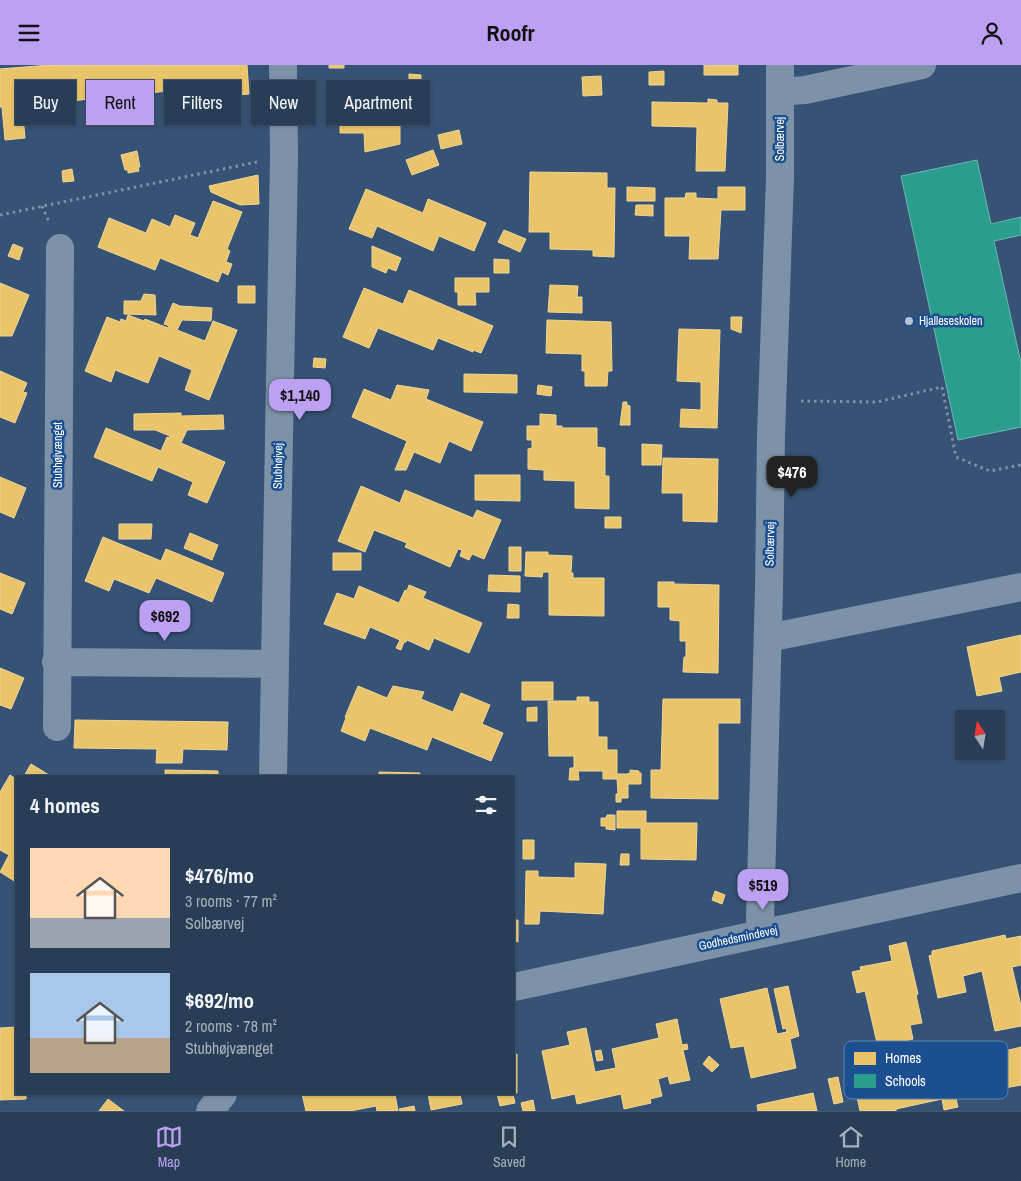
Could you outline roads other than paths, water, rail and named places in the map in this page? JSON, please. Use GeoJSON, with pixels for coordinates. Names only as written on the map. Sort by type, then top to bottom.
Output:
{"type":"FeatureCollection","features":[{"type":"Feature","properties":{"kind":"street","name":"Stubhøjvej"},"geometry":{"type":"LineString","coordinates":[[273,775],[284,157],[283,65]]}},
{"type":"Feature","properties":{"kind":"street","name":"Solbærvej"},"geometry":{"type":"LineString","coordinates":[[762,933],[760,920],[780,177],[780,65]]}},
{"type":"Feature","properties":{"kind":"street"},"geometry":{"type":"LineString","coordinates":[[780,92],[805,90],[922,65]]}},
{"type":"Feature","properties":{"kind":"street","name":"Stubhøjvænget"},"geometry":{"type":"LineString","coordinates":[[56,727],[60,248]]}},
{"type":"Feature","properties":{"kind":"street"},"geometry":{"type":"LineString","coordinates":[[768,638],[1021,587]]}},
{"type":"Feature","properties":{"kind":"street"},"geometry":{"type":"LineString","coordinates":[[56,662],[274,665]]}},
{"type":"Feature","properties":{"kind":"street","name":"Godhedsmindevej"},"geometry":{"type":"LineString","coordinates":[[515,987],[1021,878]]}},
{"type":"Feature","properties":{"kind":"street"},"geometry":{"type":"LineString","coordinates":[[210,1111],[222,1095]]}},
{"type":"Feature","properties":{"kind":"place","name":"Hjalleseskolen"},"geometry":{"type":"Point","coordinates":[909,321]}}]}
